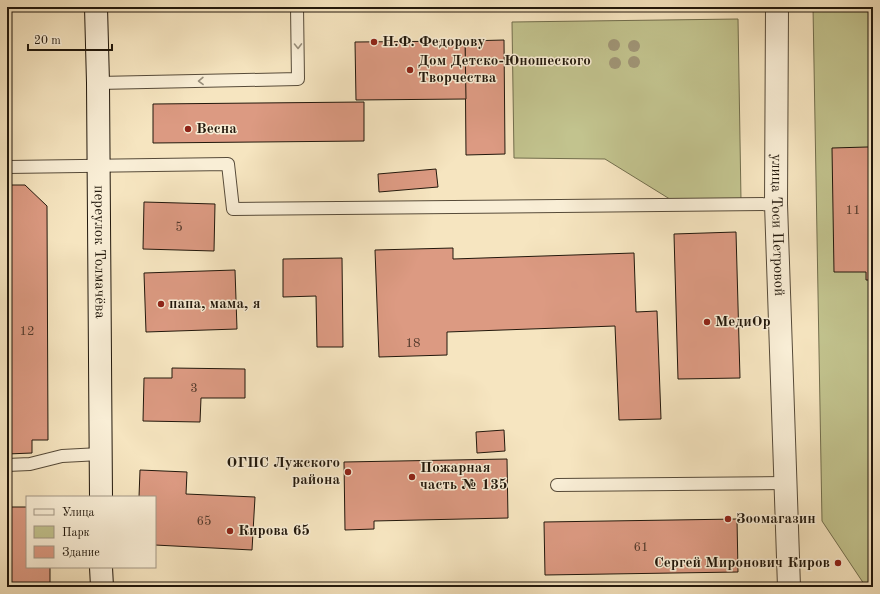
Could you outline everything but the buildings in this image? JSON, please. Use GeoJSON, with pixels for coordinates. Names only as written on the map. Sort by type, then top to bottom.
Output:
{"type":"FeatureCollection","features":[{"type":"Feature","properties":{"kind":"street","name":"переулок Толмачёва"},"geometry":{"type":"LineString","coordinates":[[96,7],[98,83],[101,496]]}},
{"type":"Feature","properties":{"kind":"street","name":"улица Тоси Петровой"},"geometry":{"type":"LineString","coordinates":[[777,7],[776,204],[790,587]]}},
{"type":"Feature","properties":{"kind":"street"},"geometry":{"type":"LineString","coordinates":[[101,568],[102,587]]}},
{"type":"Feature","properties":{"kind":"lane"},"geometry":{"type":"LineString","coordinates":[[98,83],[298,79],[297,7]]}},
{"type":"Feature","properties":{"kind":"lane"},"geometry":{"type":"LineString","coordinates":[[7,167],[228,164],[233,209],[776,204]]}},
{"type":"Feature","properties":{"kind":"lane"},"geometry":{"type":"LineString","coordinates":[[7,465],[30,464],[62,456],[100,454]]}},
{"type":"Feature","properties":{"kind":"lane"},"geometry":{"type":"LineString","coordinates":[[557,485],[786,483]]}},
{"type":"Feature","properties":{"kind":"green space"},"geometry":{"type":"Polygon","coordinates":[[[813,7],[873,7],[873,584],[864,584],[822,521],[813,7]]]}},
{"type":"Feature","properties":{"kind":"green space"},"geometry":{"type":"Polygon","coordinates":[[[738,19],[741,200],[673,201],[605,159],[514,158],[512,22],[738,19]]]}},
{"type":"Feature","properties":{"kind":"place","name":"Н.Ф. Федорову"},"geometry":{"type":"Point","coordinates":[374,42]}},
{"type":"Feature","properties":{"kind":"place","name":"Дом Детско-Юношеского Творчества"},"geometry":{"type":"Point","coordinates":[410,70]}},
{"type":"Feature","properties":{"kind":"place","name":"Весна"},"geometry":{"type":"Point","coordinates":[188,129]}},
{"type":"Feature","properties":{"kind":"place","name":"папа, мама, я"},"geometry":{"type":"Point","coordinates":[161,304]}},
{"type":"Feature","properties":{"kind":"place","name":"МедиОр"},"geometry":{"type":"Point","coordinates":[707,322]}},
{"type":"Feature","properties":{"kind":"place","name":"ОГПС Лужского района"},"geometry":{"type":"Point","coordinates":[348,472]}},
{"type":"Feature","properties":{"kind":"place","name":"Пожарная часть № 135"},"geometry":{"type":"Point","coordinates":[412,477]}},
{"type":"Feature","properties":{"kind":"place","name":"Зоомагазин"},"geometry":{"type":"Point","coordinates":[728,519]}},
{"type":"Feature","properties":{"kind":"place","name":"Кирова 65"},"geometry":{"type":"Point","coordinates":[230,531]}},
{"type":"Feature","properties":{"kind":"place","name":"Сергей Миронович Киров"},"geometry":{"type":"Point","coordinates":[838,563]}}]}
